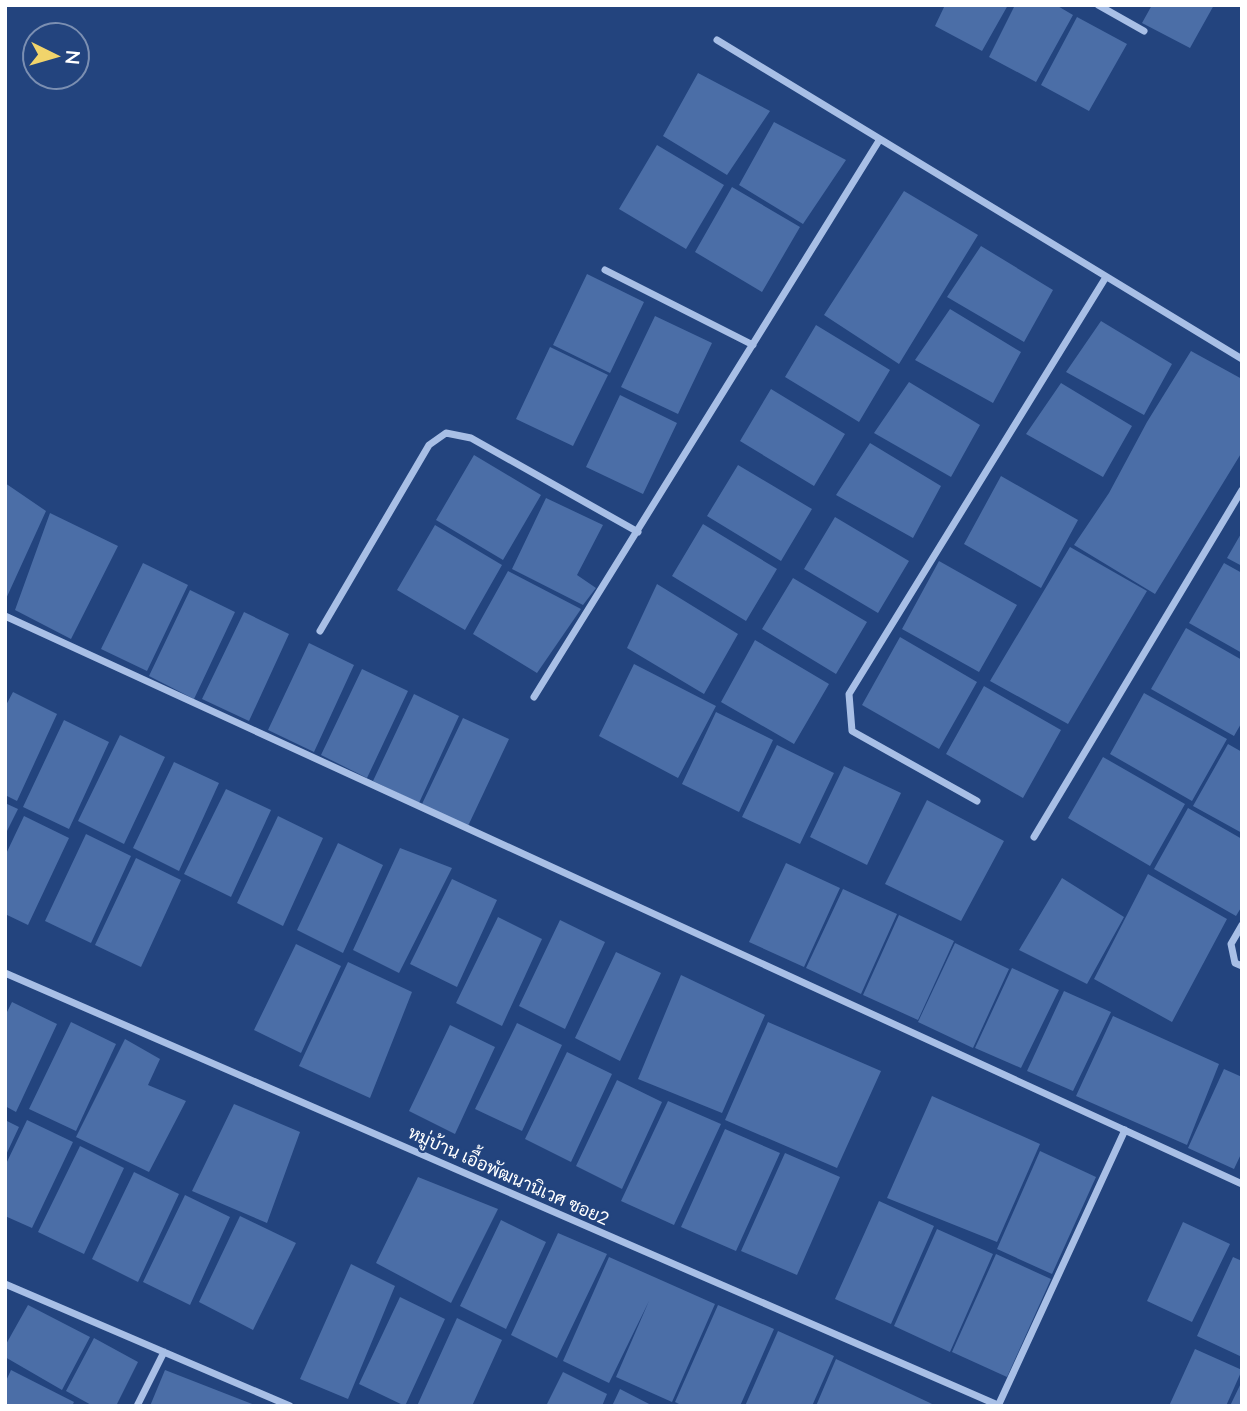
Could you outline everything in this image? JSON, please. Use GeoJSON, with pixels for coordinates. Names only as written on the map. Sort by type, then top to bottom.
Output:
{"type":"FeatureCollection","features":[{"type":"Feature","properties":{"kind":"street"},"geometry":{"type":"LineString","coordinates":[[1098,5],[1144,30]]}},
{"type":"Feature","properties":{"kind":"street"},"geometry":{"type":"LineString","coordinates":[[717,40],[1242,359]]}},
{"type":"Feature","properties":{"kind":"street"},"geometry":{"type":"LineString","coordinates":[[534,697],[880,139]]}},
{"type":"Feature","properties":{"kind":"street"},"geometry":{"type":"LineString","coordinates":[[605,270],[752,345]]}},
{"type":"Feature","properties":{"kind":"street"},"geometry":{"type":"LineString","coordinates":[[977,801],[852,731],[849,694],[1106,276]]}},
{"type":"Feature","properties":{"kind":"street"},"geometry":{"type":"LineString","coordinates":[[320,631],[429,445],[446,433],[471,438],[638,532]]}},
{"type":"Feature","properties":{"kind":"street"},"geometry":{"type":"LineString","coordinates":[[1034,837],[1242,490]]}},
{"type":"Feature","properties":{"kind":"street"},"geometry":{"type":"LineString","coordinates":[[5,616],[1242,1184]]}},
{"type":"Feature","properties":{"kind":"street"},"geometry":{"type":"LineString","coordinates":[[1242,925],[1231,943],[1235,962],[1242,967]]}},
{"type":"Feature","properties":{"kind":"street","name":"หมู่บ้าน เอื้อพัฒนานิเวศ ซอย2"},"geometry":{"type":"LineString","coordinates":[[5,973],[999,1406]]}},
{"type":"Feature","properties":{"kind":"street"},"geometry":{"type":"LineString","coordinates":[[999,1406],[1125,1130]]}},
{"type":"Feature","properties":{"kind":"street"},"geometry":{"type":"LineString","coordinates":[[5,1284],[290,1406]]}},
{"type":"Feature","properties":{"kind":"street"},"geometry":{"type":"LineString","coordinates":[[137,1406],[164,1352]]}},
{"type":"Feature","properties":{"kind":"building"},"geometry":{"type":"Polygon","coordinates":[[[945,5],[1008,5],[982,51],[935,26],[945,5]]]}},
{"type":"Feature","properties":{"kind":"building"},"geometry":{"type":"Polygon","coordinates":[[[1015,5],[1056,5],[1073,15],[1036,82],[989,57],[1015,5]]]}},
{"type":"Feature","properties":{"kind":"building"},"geometry":{"type":"Polygon","coordinates":[[[1152,5],[1214,5],[1190,48],[1142,23],[1152,5]]]}},
{"type":"Feature","properties":{"kind":"building"},"geometry":{"type":"Polygon","coordinates":[[[1077,17],[1127,44],[1089,111],[1041,85],[1077,17]]]}},
{"type":"Feature","properties":{"kind":"building"},"geometry":{"type":"Polygon","coordinates":[[[698,73],[770,111],[727,175],[663,136],[698,73]]]}},
{"type":"Feature","properties":{"kind":"building"},"geometry":{"type":"Polygon","coordinates":[[[774,122],[846,160],[803,224],[739,185],[774,122]]]}},
{"type":"Feature","properties":{"kind":"building"},"geometry":{"type":"Polygon","coordinates":[[[657,145],[724,185],[686,249],[619,209],[657,145]]]}},
{"type":"Feature","properties":{"kind":"building"},"geometry":{"type":"Polygon","coordinates":[[[732,187],[800,227],[762,292],[695,252],[732,187]]]}},
{"type":"Feature","properties":{"kind":"building"},"geometry":{"type":"Polygon","coordinates":[[[904,191],[978,235],[899,364],[824,315],[904,191]]]}},
{"type":"Feature","properties":{"kind":"building"},"geometry":{"type":"Polygon","coordinates":[[[981,246],[1053,290],[1024,342],[947,297],[981,246]]]}},
{"type":"Feature","properties":{"kind":"building"},"geometry":{"type":"Polygon","coordinates":[[[587,274],[644,302],[610,373],[553,345],[587,274]]]}},
{"type":"Feature","properties":{"kind":"building"},"geometry":{"type":"Polygon","coordinates":[[[950,309],[1021,352],[993,403],[915,360],[950,309]]]}},
{"type":"Feature","properties":{"kind":"building"},"geometry":{"type":"Polygon","coordinates":[[[655,316],[712,343],[678,414],[621,387],[655,316]]]}},
{"type":"Feature","properties":{"kind":"building"},"geometry":{"type":"Polygon","coordinates":[[[1101,321],[1172,364],[1144,415],[1066,372],[1101,321]]]}},
{"type":"Feature","properties":{"kind":"building"},"geometry":{"type":"Polygon","coordinates":[[[816,325],[890,370],[859,422],[785,377],[816,325]]]}},
{"type":"Feature","properties":{"kind":"building"},"geometry":{"type":"Polygon","coordinates":[[[550,347],[608,375],[573,446],[516,419],[550,347]]]}},
{"type":"Feature","properties":{"kind":"building"},"geometry":{"type":"Polygon","coordinates":[[[1191,351],[1242,379],[1242,452],[1155,594],[1074,545],[1109,493],[1147,422],[1191,351]]]}},
{"type":"Feature","properties":{"kind":"building"},"geometry":{"type":"Polygon","coordinates":[[[909,382],[980,425],[951,477],[874,433],[909,382]]]}},
{"type":"Feature","properties":{"kind":"building"},"geometry":{"type":"Polygon","coordinates":[[[1061,383],[1132,426],[1103,477],[1026,434],[1061,383]]]}},
{"type":"Feature","properties":{"kind":"building"},"geometry":{"type":"Polygon","coordinates":[[[771,389],[845,434],[814,486],[740,441],[771,389]]]}},
{"type":"Feature","properties":{"kind":"building"},"geometry":{"type":"Polygon","coordinates":[[[620,395],[677,423],[643,494],[586,467],[620,395]]]}},
{"type":"Feature","properties":{"kind":"building"},"geometry":{"type":"Polygon","coordinates":[[[870,443],[941,486],[913,538],[836,495],[870,443]]]}},
{"type":"Feature","properties":{"kind":"building"},"geometry":{"type":"Polygon","coordinates":[[[474,455],[541,495],[503,560],[436,520],[474,455]]]}},
{"type":"Feature","properties":{"kind":"building"},"geometry":{"type":"Polygon","coordinates":[[[738,465],[812,509],[781,561],[707,516],[738,465]]]}},
{"type":"Feature","properties":{"kind":"building"},"geometry":{"type":"Polygon","coordinates":[[[1001,476],[1078,520],[1041,588],[964,544],[1001,476]]]}},
{"type":"Feature","properties":{"kind":"building"},"geometry":{"type":"Polygon","coordinates":[[[5,483],[46,511],[5,601],[5,483]]]}},
{"type":"Feature","properties":{"kind":"building"},"geometry":{"type":"Polygon","coordinates":[[[546,498],[603,525],[577,575],[596,588],[583,605],[512,569],[546,498]]]}},
{"type":"Feature","properties":{"kind":"building"},"geometry":{"type":"Polygon","coordinates":[[[50,513],[118,546],[71,639],[15,610],[50,513]]]}},
{"type":"Feature","properties":{"kind":"building"},"geometry":{"type":"Polygon","coordinates":[[[835,517],[909,561],[878,613],[804,569],[835,517]]]}},
{"type":"Feature","properties":{"kind":"building"},"geometry":{"type":"Polygon","coordinates":[[[703,524],[777,569],[746,621],[672,576],[703,524]]]}},
{"type":"Feature","properties":{"kind":"building"},"geometry":{"type":"Polygon","coordinates":[[[435,525],[502,565],[465,630],[397,590],[435,525]]]}},
{"type":"Feature","properties":{"kind":"building"},"geometry":{"type":"Polygon","coordinates":[[[1242,532],[1242,566],[1227,558],[1242,532]]]}},
{"type":"Feature","properties":{"kind":"building"},"geometry":{"type":"Polygon","coordinates":[[[1070,547],[1147,591],[1068,724],[990,681],[1070,547]]]}},
{"type":"Feature","properties":{"kind":"building"},"geometry":{"type":"Polygon","coordinates":[[[939,561],[1017,605],[979,672],[902,629],[939,561]]]}},
{"type":"Feature","properties":{"kind":"building"},"geometry":{"type":"Polygon","coordinates":[[[143,563],[188,585],[147,671],[101,649],[143,563]]]}},
{"type":"Feature","properties":{"kind":"building"},"geometry":{"type":"Polygon","coordinates":[[[1224,563],[1242,573],[1242,653],[1189,623],[1224,563]]]}},
{"type":"Feature","properties":{"kind":"building"},"geometry":{"type":"Polygon","coordinates":[[[508,571],[581,609],[537,673],[473,634],[508,571]]]}},
{"type":"Feature","properties":{"kind":"building"},"geometry":{"type":"Polygon","coordinates":[[[793,578],[867,622],[836,674],[762,629],[793,578]]]}},
{"type":"Feature","properties":{"kind":"building"},"geometry":{"type":"Polygon","coordinates":[[[657,584],[738,634],[704,694],[627,648],[657,584]]]}},
{"type":"Feature","properties":{"kind":"building"},"geometry":{"type":"Polygon","coordinates":[[[190,590],[235,612],[194,699],[149,676],[190,590]]]}},
{"type":"Feature","properties":{"kind":"building"},"geometry":{"type":"Polygon","coordinates":[[[244,612],[289,634],[249,721],[202,699],[244,612]]]}},
{"type":"Feature","properties":{"kind":"building"},"geometry":{"type":"Polygon","coordinates":[[[1186,628],[1242,660],[1242,722],[1234,736],[1151,689],[1186,628]]]}},
{"type":"Feature","properties":{"kind":"building"},"geometry":{"type":"Polygon","coordinates":[[[900,637],[977,682],[939,749],[862,705],[900,637]]]}},
{"type":"Feature","properties":{"kind":"building"},"geometry":{"type":"Polygon","coordinates":[[[755,640],[829,684],[794,744],[721,702],[755,640]]]}},
{"type":"Feature","properties":{"kind":"building"},"geometry":{"type":"Polygon","coordinates":[[[309,643],[354,665],[314,752],[268,730],[309,643]]]}},
{"type":"Feature","properties":{"kind":"building"},"geometry":{"type":"Polygon","coordinates":[[[634,664],[716,706],[678,778],[599,736],[634,664]]]}},
{"type":"Feature","properties":{"kind":"building"},"geometry":{"type":"Polygon","coordinates":[[[362,669],[408,691],[367,778],[321,755],[362,669]]]}},
{"type":"Feature","properties":{"kind":"building"},"geometry":{"type":"Polygon","coordinates":[[[984,686],[1061,730],[1023,798],[946,754],[984,686]]]}},
{"type":"Feature","properties":{"kind":"building"},"geometry":{"type":"Polygon","coordinates":[[[13,692],[57,714],[17,801],[5,795],[5,707],[13,692]]]}},
{"type":"Feature","properties":{"kind":"building"},"geometry":{"type":"Polygon","coordinates":[[[1144,693],[1227,739],[1192,801],[1110,754],[1144,693]]]}},
{"type":"Feature","properties":{"kind":"building"},"geometry":{"type":"Polygon","coordinates":[[[414,694],[459,716],[419,803],[373,781],[414,694]]]}},
{"type":"Feature","properties":{"kind":"building"},"geometry":{"type":"Polygon","coordinates":[[[716,712],[773,740],[739,812],[682,784],[716,712]]]}},
{"type":"Feature","properties":{"kind":"building"},"geometry":{"type":"Polygon","coordinates":[[[463,718],[509,739],[468,826],[422,804],[463,718]]]}},
{"type":"Feature","properties":{"kind":"building"},"geometry":{"type":"Polygon","coordinates":[[[64,720],[109,742],[69,829],[23,807],[64,720]]]}},
{"type":"Feature","properties":{"kind":"building"},"geometry":{"type":"Polygon","coordinates":[[[120,735],[165,757],[124,844],[78,821],[120,735]]]}},
{"type":"Feature","properties":{"kind":"building"},"geometry":{"type":"Polygon","coordinates":[[[1228,744],[1242,752],[1242,833],[1193,806],[1228,744]]]}},
{"type":"Feature","properties":{"kind":"building"},"geometry":{"type":"Polygon","coordinates":[[[777,745],[834,773],[800,844],[742,817],[777,745]]]}},
{"type":"Feature","properties":{"kind":"building"},"geometry":{"type":"Polygon","coordinates":[[[1103,757],[1185,804],[1150,866],[1068,818],[1103,757]]]}},
{"type":"Feature","properties":{"kind":"building"},"geometry":{"type":"Polygon","coordinates":[[[174,762],[219,783],[179,871],[133,848],[174,762]]]}},
{"type":"Feature","properties":{"kind":"building"},"geometry":{"type":"Polygon","coordinates":[[[844,766],[901,793],[867,865],[810,837],[844,766]]]}},
{"type":"Feature","properties":{"kind":"building"},"geometry":{"type":"Polygon","coordinates":[[[226,789],[271,810],[231,897],[184,874],[226,789]]]}},
{"type":"Feature","properties":{"kind":"building"},"geometry":{"type":"Polygon","coordinates":[[[927,800],[1004,841],[961,921],[885,884],[927,800]]]}},
{"type":"Feature","properties":{"kind":"building"},"geometry":{"type":"Polygon","coordinates":[[[5,803],[18,809],[5,835],[5,803]]]}},
{"type":"Feature","properties":{"kind":"building"},"geometry":{"type":"Polygon","coordinates":[[[1188,808],[1242,839],[1242,906],[1236,916],[1154,869],[1188,808]]]}},
{"type":"Feature","properties":{"kind":"building"},"geometry":{"type":"Polygon","coordinates":[[[24,816],[69,838],[28,925],[5,914],[5,856],[24,816]]]}},
{"type":"Feature","properties":{"kind":"building"},"geometry":{"type":"Polygon","coordinates":[[[278,816],[323,838],[283,926],[237,903],[278,816]]]}},
{"type":"Feature","properties":{"kind":"building"},"geometry":{"type":"Polygon","coordinates":[[[86,834],[131,856],[91,943],[45,921],[86,834]]]}},
{"type":"Feature","properties":{"kind":"building"},"geometry":{"type":"Polygon","coordinates":[[[338,843],[383,865],[343,953],[297,930],[338,843]]]}},
{"type":"Feature","properties":{"kind":"building"},"geometry":{"type":"Polygon","coordinates":[[[400,848],[452,868],[399,973],[353,950],[400,848]]]}},
{"type":"Feature","properties":{"kind":"building"},"geometry":{"type":"Polygon","coordinates":[[[136,858],[181,880],[141,967],[95,945],[136,858]]]}},
{"type":"Feature","properties":{"kind":"building"},"geometry":{"type":"Polygon","coordinates":[[[786,863],[840,888],[804,967],[749,942],[786,863]]]}},
{"type":"Feature","properties":{"kind":"building"},"geometry":{"type":"Polygon","coordinates":[[[1148,874],[1227,919],[1172,1022],[1094,979],[1148,874]]]}},
{"type":"Feature","properties":{"kind":"building"},"geometry":{"type":"Polygon","coordinates":[[[1062,878],[1124,917],[1087,984],[1019,950],[1062,878]]]}},
{"type":"Feature","properties":{"kind":"building"},"geometry":{"type":"Polygon","coordinates":[[[452,879],[497,900],[457,987],[410,964],[452,879]]]}},
{"type":"Feature","properties":{"kind":"building"},"geometry":{"type":"Polygon","coordinates":[[[843,889],[897,914],[861,994],[806,968],[843,889]]]}},
{"type":"Feature","properties":{"kind":"building"},"geometry":{"type":"Polygon","coordinates":[[[899,915],[954,941],[918,1020],[863,995],[899,915]]]}},
{"type":"Feature","properties":{"kind":"building"},"geometry":{"type":"Polygon","coordinates":[[[498,917],[542,939],[502,1026],[456,1003],[498,917]]]}},
{"type":"Feature","properties":{"kind":"building"},"geometry":{"type":"Polygon","coordinates":[[[560,920],[605,942],[565,1029],[519,1006],[560,920]]]}},
{"type":"Feature","properties":{"kind":"building"},"geometry":{"type":"Polygon","coordinates":[[[955,943],[1009,969],[973,1048],[918,1022],[955,943]]]}},
{"type":"Feature","properties":{"kind":"building"},"geometry":{"type":"Polygon","coordinates":[[[296,944],[341,966],[301,1053],[254,1030],[296,944]]]}},
{"type":"Feature","properties":{"kind":"building"},"geometry":{"type":"Polygon","coordinates":[[[616,952],[661,973],[620,1061],[575,1038],[616,952]]]}},
{"type":"Feature","properties":{"kind":"building"},"geometry":{"type":"Polygon","coordinates":[[[348,962],[412,992],[370,1098],[299,1066],[348,962]]]}},
{"type":"Feature","properties":{"kind":"building"},"geometry":{"type":"Polygon","coordinates":[[[1012,968],[1059,990],[1021,1068],[975,1048],[1012,968]]]}},
{"type":"Feature","properties":{"kind":"building"},"geometry":{"type":"Polygon","coordinates":[[[681,975],[765,1015],[722,1113],[638,1079],[681,975]]]}},
{"type":"Feature","properties":{"kind":"building"},"geometry":{"type":"Polygon","coordinates":[[[1064,991],[1111,1012],[1073,1091],[1027,1071],[1064,991]]]}},
{"type":"Feature","properties":{"kind":"building"},"geometry":{"type":"Polygon","coordinates":[[[12,1002],[57,1024],[16,1112],[5,1106],[5,1016],[12,1002]]]}},
{"type":"Feature","properties":{"kind":"building"},"geometry":{"type":"Polygon","coordinates":[[[1113,1016],[1219,1064],[1187,1145],[1076,1096],[1113,1016]]]}},
{"type":"Feature","properties":{"kind":"building"},"geometry":{"type":"Polygon","coordinates":[[[71,1022],[116,1044],[76,1131],[29,1109],[71,1022]]]}},
{"type":"Feature","properties":{"kind":"building"},"geometry":{"type":"Polygon","coordinates":[[[768,1022],[881,1071],[837,1168],[725,1120],[768,1022]]]}},
{"type":"Feature","properties":{"kind":"building"},"geometry":{"type":"Polygon","coordinates":[[[517,1023],[562,1045],[522,1131],[475,1109],[517,1023]]]}},
{"type":"Feature","properties":{"kind":"building"},"geometry":{"type":"Polygon","coordinates":[[[450,1025],[495,1047],[455,1134],[409,1111],[450,1025]]]}},
{"type":"Feature","properties":{"kind":"building"},"geometry":{"type":"Polygon","coordinates":[[[125,1039],[160,1059],[148,1085],[186,1101],[149,1172],[76,1137],[125,1039]]]}},
{"type":"Feature","properties":{"kind":"building"},"geometry":{"type":"Polygon","coordinates":[[[567,1052],[612,1074],[571,1162],[525,1139],[567,1052]]]}},
{"type":"Feature","properties":{"kind":"building"},"geometry":{"type":"Polygon","coordinates":[[[1224,1069],[1242,1077],[1242,1152],[1234,1169],[1188,1148],[1224,1069]]]}},
{"type":"Feature","properties":{"kind":"building"},"geometry":{"type":"Polygon","coordinates":[[[617,1080],[662,1102],[622,1189],[576,1166],[617,1080]]]}},
{"type":"Feature","properties":{"kind":"building"},"geometry":{"type":"Polygon","coordinates":[[[932,1096],[1040,1144],[997,1242],[887,1198],[932,1096]]]}},
{"type":"Feature","properties":{"kind":"building"},"geometry":{"type":"Polygon","coordinates":[[[668,1101],[721,1124],[674,1225],[621,1201],[668,1101]]]}},
{"type":"Feature","properties":{"kind":"building"},"geometry":{"type":"Polygon","coordinates":[[[234,1104],[300,1132],[267,1223],[192,1191],[234,1104]]]}},
{"type":"Feature","properties":{"kind":"building"},"geometry":{"type":"Polygon","coordinates":[[[5,1120],[19,1127],[5,1157],[5,1120]]]}},
{"type":"Feature","properties":{"kind":"building"},"geometry":{"type":"Polygon","coordinates":[[[27,1120],[73,1142],[32,1228],[5,1216],[5,1166],[27,1120]]]}},
{"type":"Feature","properties":{"kind":"building"},"geometry":{"type":"Polygon","coordinates":[[[725,1129],[780,1153],[736,1251],[681,1227],[725,1129]]]}},
{"type":"Feature","properties":{"kind":"building"},"geometry":{"type":"Polygon","coordinates":[[[80,1146],[124,1168],[84,1254],[38,1232],[80,1146]]]}},
{"type":"Feature","properties":{"kind":"building"},"geometry":{"type":"Polygon","coordinates":[[[1040,1151],[1096,1177],[1052,1274],[997,1249],[1040,1151]]]}},
{"type":"Feature","properties":{"kind":"building"},"geometry":{"type":"Polygon","coordinates":[[[785,1153],[840,1177],[797,1275],[741,1251],[785,1153]]]}},
{"type":"Feature","properties":{"kind":"building"},"geometry":{"type":"Polygon","coordinates":[[[134,1172],[179,1194],[138,1282],[92,1259],[134,1172]]]}},
{"type":"Feature","properties":{"kind":"building"},"geometry":{"type":"Polygon","coordinates":[[[418,1177],[498,1209],[451,1303],[376,1263],[418,1177]]]}},
{"type":"Feature","properties":{"kind":"building"},"geometry":{"type":"Polygon","coordinates":[[[185,1195],[230,1217],[190,1305],[143,1282],[185,1195]]]}},
{"type":"Feature","properties":{"kind":"building"},"geometry":{"type":"Polygon","coordinates":[[[879,1201],[934,1226],[891,1324],[835,1299],[879,1201]]]}},
{"type":"Feature","properties":{"kind":"building"},"geometry":{"type":"Polygon","coordinates":[[[240,1216],[296,1243],[253,1330],[199,1302],[240,1216]]]}},
{"type":"Feature","properties":{"kind":"building"},"geometry":{"type":"Polygon","coordinates":[[[501,1220],[546,1242],[506,1329],[460,1306],[501,1220]]]}},
{"type":"Feature","properties":{"kind":"building"},"geometry":{"type":"Polygon","coordinates":[[[1183,1222],[1230,1244],[1192,1322],[1147,1301],[1183,1222]]]}},
{"type":"Feature","properties":{"kind":"building"},"geometry":{"type":"Polygon","coordinates":[[[937,1229],[993,1254],[950,1352],[894,1326],[937,1229]]]}},
{"type":"Feature","properties":{"kind":"building"},"geometry":{"type":"Polygon","coordinates":[[[558,1233],[607,1254],[557,1358],[511,1335],[558,1233]]]}},
{"type":"Feature","properties":{"kind":"building"},"geometry":{"type":"Polygon","coordinates":[[[996,1254],[1051,1279],[1007,1377],[952,1352],[996,1254]]]}},
{"type":"Feature","properties":{"kind":"building"},"geometry":{"type":"Polygon","coordinates":[[[609,1257],[715,1304],[672,1402],[616,1377],[649,1301],[609,1383],[563,1361],[609,1257]]]}},
{"type":"Feature","properties":{"kind":"building"},"geometry":{"type":"Polygon","coordinates":[[[1233,1257],[1242,1261],[1242,1357],[1197,1336],[1233,1257]]]}},
{"type":"Feature","properties":{"kind":"building"},"geometry":{"type":"Polygon","coordinates":[[[351,1264],[395,1286],[348,1399],[300,1379],[351,1264]]]}},
{"type":"Feature","properties":{"kind":"building"},"geometry":{"type":"Polygon","coordinates":[[[400,1297],[445,1319],[405,1406],[359,1384],[400,1297]]]}},
{"type":"Feature","properties":{"kind":"building"},"geometry":{"type":"Polygon","coordinates":[[[28,1305],[90,1337],[62,1390],[5,1357],[5,1346],[28,1305]]]}},
{"type":"Feature","properties":{"kind":"building"},"geometry":{"type":"Polygon","coordinates":[[[718,1305],[774,1329],[740,1406],[683,1406],[675,1402],[718,1305]]]}},
{"type":"Feature","properties":{"kind":"building"},"geometry":{"type":"Polygon","coordinates":[[[457,1318],[502,1340],[472,1406],[417,1406],[457,1318]]]}},
{"type":"Feature","properties":{"kind":"building"},"geometry":{"type":"Polygon","coordinates":[[[778,1331],[834,1356],[812,1406],[745,1406],[778,1331]]]}},
{"type":"Feature","properties":{"kind":"building"},"geometry":{"type":"Polygon","coordinates":[[[94,1338],[138,1362],[116,1406],[93,1406],[66,1391],[94,1338]]]}},
{"type":"Feature","properties":{"kind":"building"},"geometry":{"type":"Polygon","coordinates":[[[1195,1349],[1242,1370],[1226,1406],[1169,1406],[1195,1349]]]}},
{"type":"Feature","properties":{"kind":"building"},"geometry":{"type":"Polygon","coordinates":[[[836,1359],[928,1402],[936,1406],[816,1406],[836,1359]]]}},
{"type":"Feature","properties":{"kind":"building"},"geometry":{"type":"Polygon","coordinates":[[[11,1370],[74,1402],[72,1406],[5,1406],[5,1383],[11,1370]]]}},
{"type":"Feature","properties":{"kind":"building"},"geometry":{"type":"Polygon","coordinates":[[[165,1370],[257,1406],[150,1406],[165,1370]]]}},
{"type":"Feature","properties":{"kind":"building"},"geometry":{"type":"Polygon","coordinates":[[[563,1372],[607,1394],[602,1406],[546,1406],[563,1372]]]}},
{"type":"Feature","properties":{"kind":"building"},"geometry":{"type":"Polygon","coordinates":[[[1242,1381],[1242,1406],[1230,1406],[1242,1381]]]}},
{"type":"Feature","properties":{"kind":"building"},"geometry":{"type":"Polygon","coordinates":[[[620,1389],[653,1406],[612,1406],[620,1389]]]}}]}
